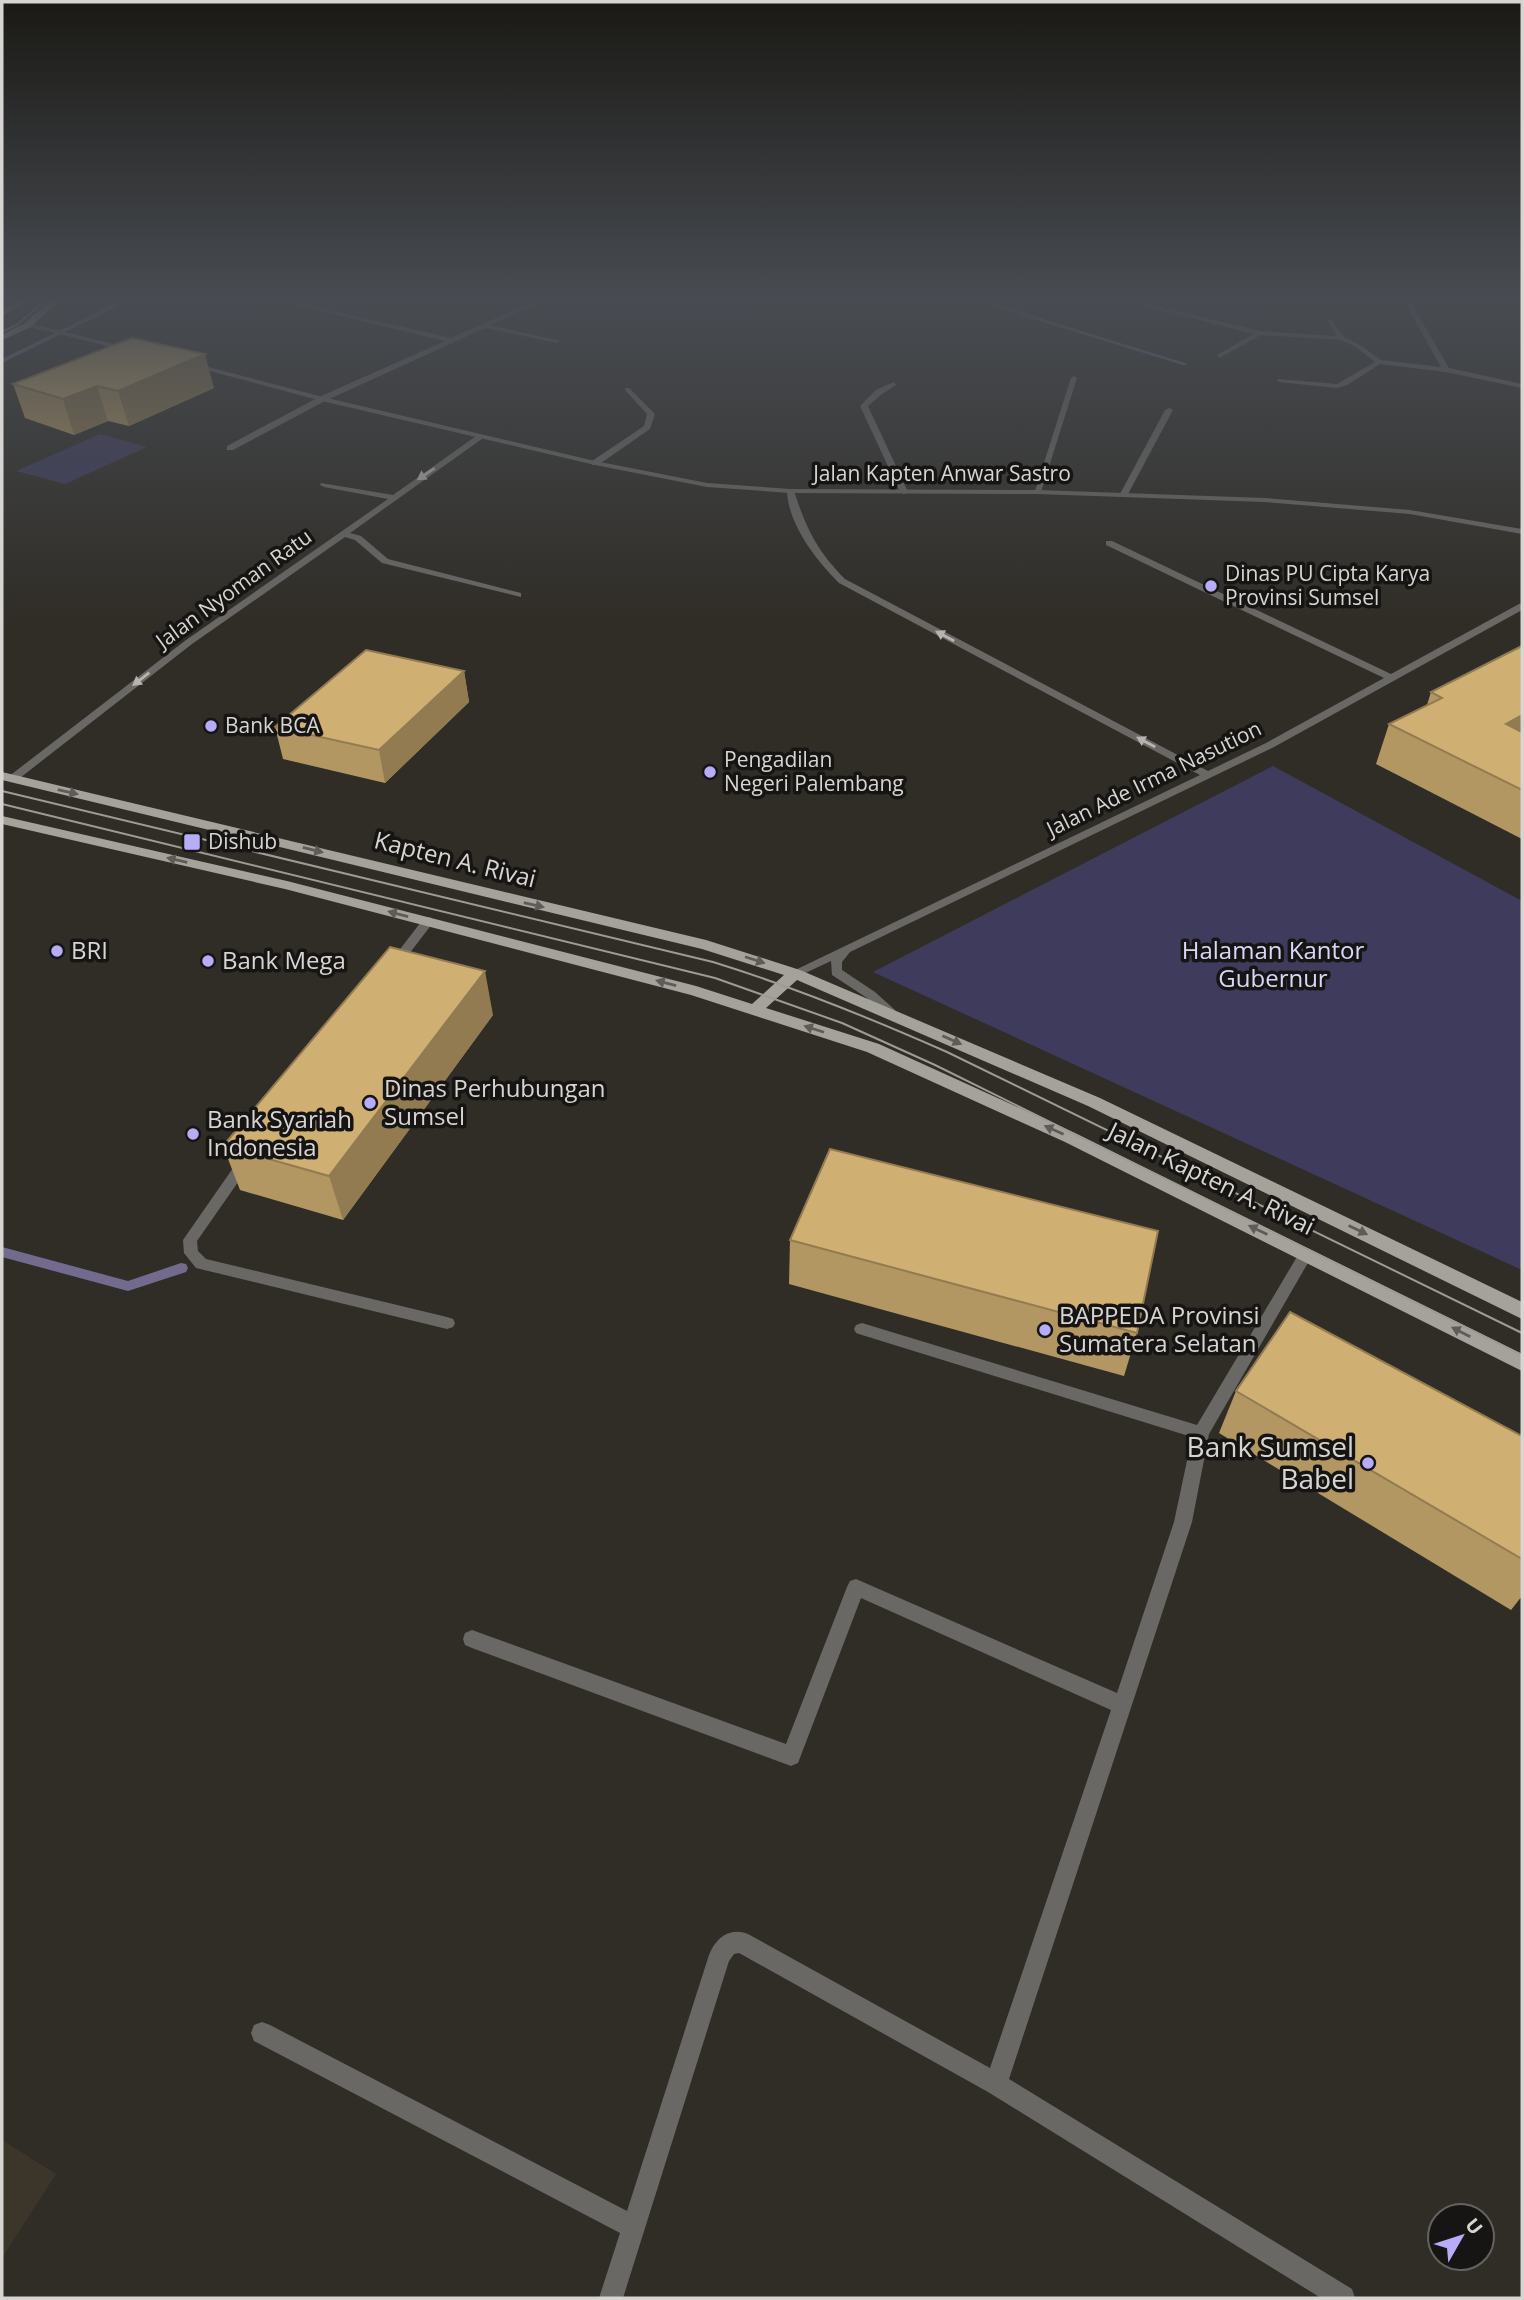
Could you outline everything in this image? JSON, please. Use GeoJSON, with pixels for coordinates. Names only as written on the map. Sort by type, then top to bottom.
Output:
{"type":"FeatureCollection","features":[{"type":"Feature","properties":{"kind":"main road","name":"Kapten A. Rivai"},"geometry":{"type":"LineString","coordinates":[[7,777],[706,945],[795,973],[890,1013]]}},
{"type":"Feature","properties":{"kind":"main road"},"geometry":{"type":"LineString","coordinates":[[2,820],[287,885],[696,991],[755,1010],[795,973]]}},
{"type":"Feature","properties":{"kind":"main road","name":"Jalan Kapten A. Rivai"},"geometry":{"type":"LineString","coordinates":[[755,1010],[873,1048],[1071,1138],[1522,1363]]}},
{"type":"Feature","properties":{"kind":"main road","name":"Jalan Kapten A. Rivai"},"geometry":{"type":"LineString","coordinates":[[890,1013],[1094,1102],[1522,1311]]}},
{"type":"Feature","properties":{"kind":"street"},"geometry":{"type":"LineString","coordinates":[[230,448],[309,406]]}},
{"type":"Feature","properties":{"kind":"street","name":"Jalan Kapten Anwar Sastro"},"geometry":{"type":"LineString","coordinates":[[355,406],[595,463],[707,485],[790,491],[1125,494],[1363,507],[1461,520],[1522,533]]}},
{"type":"Feature","properties":{"kind":"street"},"geometry":{"type":"LineString","coordinates":[[595,463],[646,427],[651,414],[644,406]]}},
{"type":"Feature","properties":{"kind":"street"},"geometry":{"type":"LineString","coordinates":[[865,406],[904,492]]}},
{"type":"Feature","properties":{"kind":"street"},"geometry":{"type":"LineString","coordinates":[[1037,492],[1065,406]]}},
{"type":"Feature","properties":{"kind":"street"},"geometry":{"type":"LineString","coordinates":[[1125,494],[1169,410]]}},
{"type":"Feature","properties":{"kind":"street","name":"Jalan Nyoman Ratu"},"geometry":{"type":"LineString","coordinates":[[7,777],[189,642],[482,436]]}},
{"type":"Feature","properties":{"kind":"street"},"geometry":{"type":"LineString","coordinates":[[324,485],[392,498]]}},
{"type":"Feature","properties":{"kind":"street"},"geometry":{"type":"LineString","coordinates":[[790,491],[806,539],[820,560],[842,581],[1207,774]]}},
{"type":"Feature","properties":{"kind":"street"},"geometry":{"type":"LineString","coordinates":[[342,533],[358,538],[385,562],[518,595]]}},
{"type":"Feature","properties":{"kind":"street"},"geometry":{"type":"LineString","coordinates":[[1109,543],[1391,678]]}},
{"type":"Feature","properties":{"kind":"street","name":"Jalan Ade Irma Nasution"},"geometry":{"type":"LineString","coordinates":[[795,973],[1270,745],[1522,606]]}},
{"type":"Feature","properties":{"kind":"street"},"geometry":{"type":"LineString","coordinates":[[385,976],[428,922]]}},
{"type":"Feature","properties":{"kind":"street"},"geometry":{"type":"LineString","coordinates":[[844,951],[836,962],[836,972],[871,995],[890,1013]]}},
{"type":"Feature","properties":{"kind":"street"},"geometry":{"type":"LineString","coordinates":[[252,1152],[190,1240],[191,1253],[201,1264],[446,1323]]}},
{"type":"Feature","properties":{"kind":"street"},"geometry":{"type":"LineString","coordinates":[[996,2084],[1183,1522],[1201,1433],[1306,1254]]}},
{"type":"Feature","properties":{"kind":"street"},"geometry":{"type":"LineString","coordinates":[[862,1329],[1201,1433]]}},
{"type":"Feature","properties":{"kind":"street"},"geometry":{"type":"LineString","coordinates":[[472,1639],[791,1756],[855,1587],[1122,1705]]}},
{"type":"Feature","properties":{"kind":"street"},"geometry":{"type":"LineString","coordinates":[[611,2298],[720,1955],[728,1944],[740,1942],[996,2084],[1343,2298]]}},
{"type":"Feature","properties":{"kind":"street"},"geometry":{"type":"LineString","coordinates":[[262,2033],[634,2228]]}},
{"type":"Feature","properties":{"kind":"shaded area"},"geometry":{"type":"Polygon","coordinates":[[[2,2140],[56,2174],[2,2258],[2,2140]]]}},
{"type":"Feature","properties":{"kind":"green space"},"geometry":{"type":"Polygon","coordinates":[[[100,434],[147,447],[65,484],[16,471],[100,434]]]}},
{"type":"Feature","properties":{"kind":"green space","name":"Halaman Kantor Gubernur"},"geometry":{"type":"Polygon","coordinates":[[[1273,766],[1522,901],[1522,1270],[873,972],[1273,766]]]}},
{"type":"Feature","properties":{"kind":"building"},"geometry":{"type":"Polygon","coordinates":[[[1522,646],[1522,715],[1506,724],[1522,732],[1522,790],[1389,724],[1442,698],[1431,692],[1522,646]]]}},
{"type":"Feature","properties":{"kind":"building"},"geometry":{"type":"Polygon","coordinates":[[[366,650],[464,671],[379,750],[275,727],[366,650]]]}},
{"type":"Feature","properties":{"kind":"building"},"geometry":{"type":"Polygon","coordinates":[[[390,947],[485,971],[329,1176],[223,1146],[390,947]]]}},
{"type":"Feature","properties":{"kind":"building"},"geometry":{"type":"Polygon","coordinates":[[[830,1149],[1158,1231],[1137,1333],[790,1240],[830,1149]]]}},
{"type":"Feature","properties":{"kind":"building"},"geometry":{"type":"Polygon","coordinates":[[[1290,1312],[1522,1436],[1522,1559],[1236,1391],[1290,1312]]]}},
{"type":"Feature","properties":{"kind":"waterway"},"geometry":{"type":"LineString","coordinates":[[2,1252],[128,1286],[181,1268]]}},
{"type":"Feature","properties":{"kind":"tram line"},"geometry":{"type":"LineString","coordinates":[[2,791],[713,962],[773,982],[947,1052],[1522,1333]]}},
{"type":"Feature","properties":{"kind":"tram line"},"geometry":{"type":"LineString","coordinates":[[2,804],[715,978],[842,1023],[935,1065],[1522,1355]]}},
{"type":"Feature","properties":{"kind":"place","name":"Dinas PU Cipta Karya Provinsi Sumsel"},"geometry":{"type":"Point","coordinates":[1211,586]}},
{"type":"Feature","properties":{"kind":"place","name":"Bank BCA"},"geometry":{"type":"Point","coordinates":[211,726]}},
{"type":"Feature","properties":{"kind":"place","name":"Pengadilan Negeri Palembang"},"geometry":{"type":"Point","coordinates":[710,772]}},
{"type":"Feature","properties":{"kind":"place","name":"Dishub"},"geometry":{"type":"Point","coordinates":[192,842]}},
{"type":"Feature","properties":{"kind":"place","name":"BRI"},"geometry":{"type":"Point","coordinates":[57,951]}},
{"type":"Feature","properties":{"kind":"place","name":"Bank Mega"},"geometry":{"type":"Point","coordinates":[208,961]}},
{"type":"Feature","properties":{"kind":"place","name":"Dinas Perhubungan Sumsel"},"geometry":{"type":"Point","coordinates":[370,1103]}},
{"type":"Feature","properties":{"kind":"place","name":"Bank Syariah Indonesia"},"geometry":{"type":"Point","coordinates":[193,1134]}},
{"type":"Feature","properties":{"kind":"place","name":"BAPPEDA Provinsi Sumatera Selatan"},"geometry":{"type":"Point","coordinates":[1045,1330]}},
{"type":"Feature","properties":{"kind":"place","name":"Bank Sumsel Babel"},"geometry":{"type":"Point","coordinates":[1368,1463]}}]}
